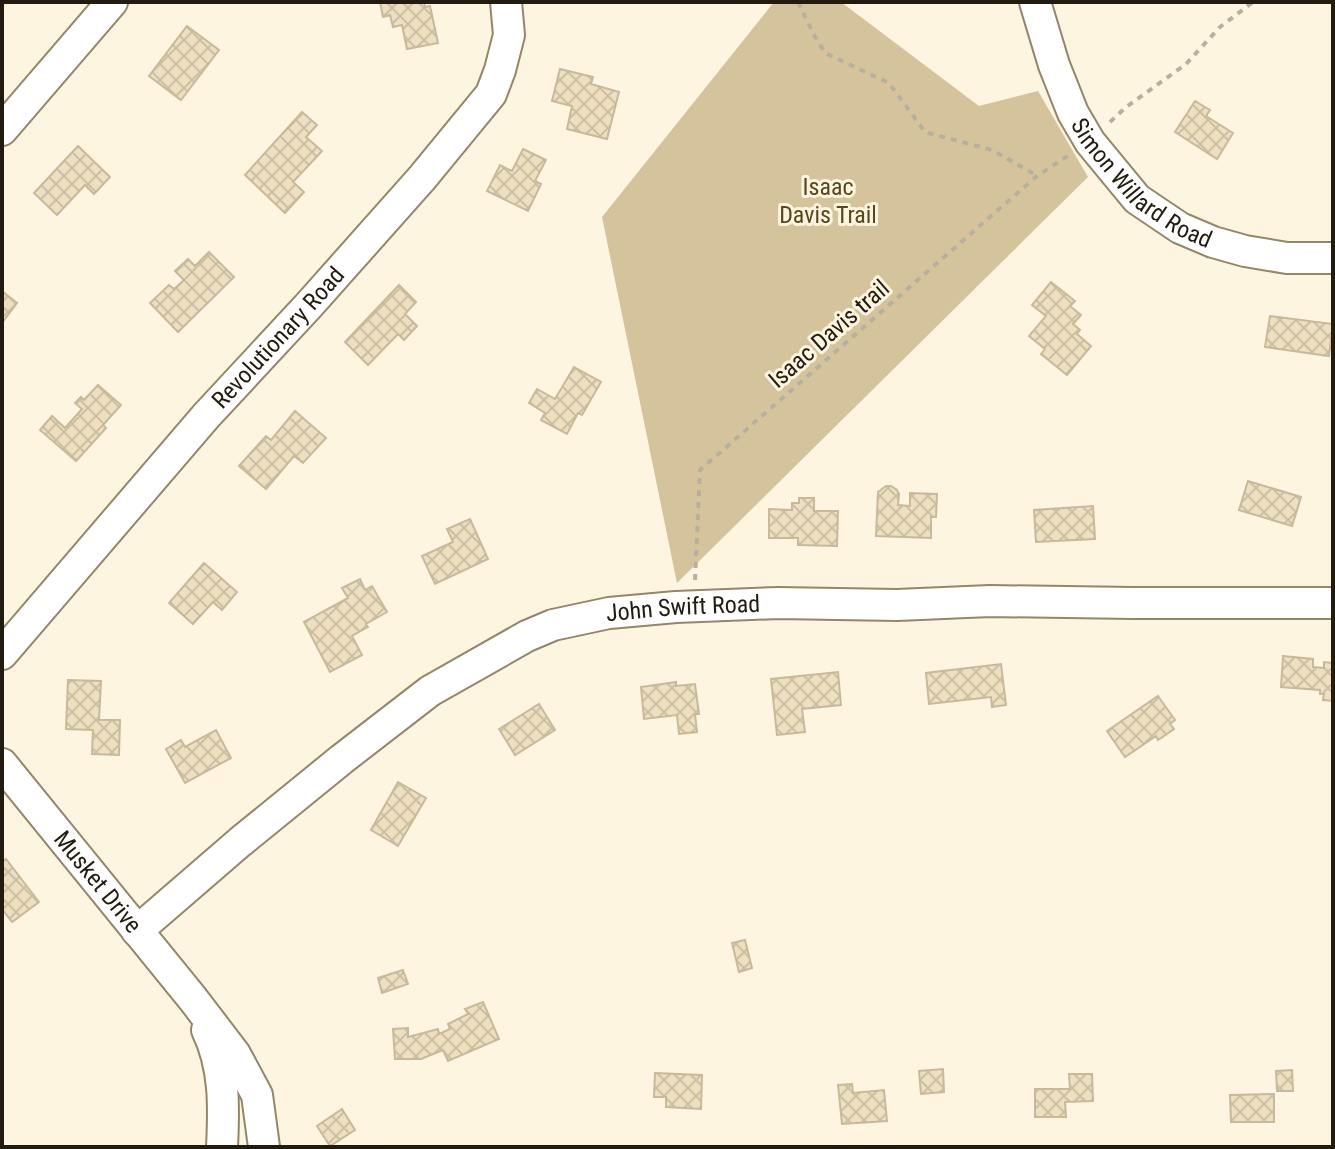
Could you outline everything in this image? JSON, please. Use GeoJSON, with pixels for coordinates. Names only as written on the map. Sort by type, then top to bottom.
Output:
{"type":"FeatureCollection","features":[{"type":"Feature","properties":{"kind":"street"},"geometry":{"type":"LineString","coordinates":[[2,130],[112,2]]}},
{"type":"Feature","properties":{"kind":"street","name":"Revolutionary Road"},"geometry":{"type":"LineString","coordinates":[[2,654],[206,416],[422,178],[491,94],[509,35],[506,2]]}},
{"type":"Feature","properties":{"kind":"street","name":"Simon Willard Road"},"geometry":{"type":"LineString","coordinates":[[1035,2],[1054,65],[1073,113],[1090,142],[1137,199],[1180,228],[1213,242],[1287,258],[1333,258]]}},
{"type":"Feature","properties":{"kind":"street","name":"John Swift Road"},"geometry":{"type":"LineString","coordinates":[[137,931],[240,842],[430,691],[527,636],[553,625],[609,613],[778,603],[1333,603]]}},
{"type":"Feature","properties":{"kind":"street","name":"Musket Drive"},"geometry":{"type":"LineString","coordinates":[[2,764],[235,1054],[257,1095],[264,1147]]}},
{"type":"Feature","properties":{"kind":"street","name":"Musket Drive"},"geometry":{"type":"LineString","coordinates":[[193,999],[216,1049],[224,1107],[222,1147]]}},
{"type":"Feature","properties":{"kind":"path"},"geometry":{"type":"LineString","coordinates":[[798,2],[825,53],[889,83],[925,132],[992,150],[1037,176]]}},
{"type":"Feature","properties":{"kind":"path","name":"Isaac Davis trail"},"geometry":{"type":"LineString","coordinates":[[693,606],[700,470],[1037,176],[1090,142],[1125,108],[1186,64],[1220,27],[1253,2]]}},
{"type":"Feature","properties":{"kind":"green space","name":"Isaac Davis Trail"},"geometry":{"type":"Polygon","coordinates":[[[774,2],[841,2],[979,106],[1038,91],[1088,177],[677,583],[602,217],[774,2]]]}},
{"type":"Feature","properties":{"kind":"building"},"geometry":{"type":"Polygon","coordinates":[[[380,2],[424,2],[425,7],[430,6],[438,43],[407,49],[402,25],[393,27],[390,15],[383,17],[380,2]]]}},
{"type":"Feature","properties":{"kind":"building"},"geometry":{"type":"Polygon","coordinates":[[[187,26],[219,50],[181,100],[149,76],[187,26]]]}},
{"type":"Feature","properties":{"kind":"building"},"geometry":{"type":"Polygon","coordinates":[[[560,69],[593,77],[591,84],[619,92],[607,139],[567,129],[572,106],[552,101],[560,69]]]}},
{"type":"Feature","properties":{"kind":"building"},"geometry":{"type":"Polygon","coordinates":[[[1195,101],[1210,110],[1206,116],[1233,133],[1217,159],[1175,132],[1195,101]]]}},
{"type":"Feature","properties":{"kind":"building"},"geometry":{"type":"Polygon","coordinates":[[[302,112],[317,125],[306,137],[322,151],[293,182],[304,192],[285,213],[245,175],[302,112]]]}},
{"type":"Feature","properties":{"kind":"building"},"geometry":{"type":"Polygon","coordinates":[[[78,146],[110,177],[94,194],[85,185],[57,215],[34,193],[78,146]]]}},
{"type":"Feature","properties":{"kind":"building"},"geometry":{"type":"Polygon","coordinates":[[[523,149],[546,160],[535,181],[541,184],[528,211],[487,191],[500,165],[512,171],[523,149]]]}},
{"type":"Feature","properties":{"kind":"building"},"geometry":{"type":"Polygon","coordinates":[[[209,252],[234,277],[178,332],[150,303],[169,285],[174,289],[184,280],[175,271],[188,259],[195,266],[209,252]]]}},
{"type":"Feature","properties":{"kind":"building"},"geometry":{"type":"Polygon","coordinates":[[[1051,282],[1075,301],[1070,306],[1081,315],[1073,324],[1080,330],[1077,334],[1091,346],[1067,375],[1041,354],[1045,349],[1029,336],[1046,316],[1032,305],[1051,282]]]}},
{"type":"Feature","properties":{"kind":"building"},"geometry":{"type":"Polygon","coordinates":[[[399,285],[416,302],[405,314],[417,326],[404,340],[398,334],[368,365],[345,342],[399,285]]]}},
{"type":"Feature","properties":{"kind":"building"},"geometry":{"type":"Polygon","coordinates":[[[2,291],[17,303],[2,323],[2,291]]]}},
{"type":"Feature","properties":{"kind":"building"},"geometry":{"type":"Polygon","coordinates":[[[1270,316],[1333,324],[1329,356],[1265,347],[1270,316]]]}},
{"type":"Feature","properties":{"kind":"building"},"geometry":{"type":"Polygon","coordinates":[[[574,367],[601,382],[567,434],[541,420],[545,413],[529,403],[537,389],[555,399],[574,367]]]}},
{"type":"Feature","properties":{"kind":"building"},"geometry":{"type":"Polygon","coordinates":[[[98,385],[121,405],[103,425],[106,428],[76,461],[40,430],[52,416],[65,428],[82,409],[75,403],[81,397],[84,400],[98,385]]]}},
{"type":"Feature","properties":{"kind":"building"},"geometry":{"type":"Polygon","coordinates":[[[295,411],[326,438],[303,463],[294,456],[266,489],[239,466],[266,436],[271,440],[295,411]]]}},
{"type":"Feature","properties":{"kind":"building"},"geometry":{"type":"Polygon","coordinates":[[[1248,481],[1301,497],[1292,526],[1239,510],[1248,481]]]}},
{"type":"Feature","properties":{"kind":"building"},"geometry":{"type":"Polygon","coordinates":[[[886,486],[897,490],[898,505],[910,506],[910,493],[937,494],[936,517],[931,517],[931,538],[876,536],[878,492],[886,486]]]}},
{"type":"Feature","properties":{"kind":"building"},"geometry":{"type":"Polygon","coordinates":[[[799,498],[814,498],[814,511],[838,511],[837,546],[798,545],[798,538],[769,538],[769,509],[792,510],[792,503],[799,503],[799,498]]]}},
{"type":"Feature","properties":{"kind":"building"},"geometry":{"type":"Polygon","coordinates":[[[1093,506],[1095,539],[1036,542],[1034,510],[1093,506]]]}},
{"type":"Feature","properties":{"kind":"building"},"geometry":{"type":"Polygon","coordinates":[[[470,519],[488,559],[435,584],[422,556],[453,542],[447,529],[470,519]]]}},
{"type":"Feature","properties":{"kind":"building"},"geometry":{"type":"Polygon","coordinates":[[[204,563],[237,592],[222,610],[213,602],[193,624],[169,603],[204,563]]]}},
{"type":"Feature","properties":{"kind":"building"},"geometry":{"type":"Polygon","coordinates":[[[360,579],[365,590],[372,586],[387,612],[352,636],[362,655],[330,672],[304,622],[348,598],[342,588],[360,579]]]}},
{"type":"Feature","properties":{"kind":"building"},"geometry":{"type":"Polygon","coordinates":[[[1283,656],[1313,659],[1313,667],[1324,668],[1324,662],[1333,663],[1333,701],[1323,700],[1324,694],[1320,694],[1320,690],[1281,687],[1283,656]]]}},
{"type":"Feature","properties":{"kind":"building"},"geometry":{"type":"Polygon","coordinates":[[[1001,664],[1006,705],[992,707],[991,697],[929,704],[926,673],[1001,664]]]}},
{"type":"Feature","properties":{"kind":"building"},"geometry":{"type":"Polygon","coordinates":[[[838,672],[841,705],[802,709],[805,732],[777,735],[771,679],[838,672]]]}},
{"type":"Feature","properties":{"kind":"building"},"geometry":{"type":"Polygon","coordinates":[[[68,680],[101,681],[99,720],[120,720],[119,755],[92,754],[93,730],[66,729],[68,680]]]}},
{"type":"Feature","properties":{"kind":"building"},"geometry":{"type":"Polygon","coordinates":[[[676,682],[676,686],[695,684],[699,714],[695,714],[697,732],[679,734],[677,715],[644,719],[641,687],[676,682]]]}},
{"type":"Feature","properties":{"kind":"building"},"geometry":{"type":"Polygon","coordinates":[[[1158,696],[1175,720],[1170,724],[1174,729],[1158,740],[1156,736],[1125,757],[1107,731],[1158,696]]]}},
{"type":"Feature","properties":{"kind":"building"},"geometry":{"type":"Polygon","coordinates":[[[539,704],[555,730],[515,755],[499,729],[539,704]]]}},
{"type":"Feature","properties":{"kind":"building"},"geometry":{"type":"Polygon","coordinates":[[[216,730],[231,758],[185,783],[166,749],[181,740],[185,747],[216,730]]]}},
{"type":"Feature","properties":{"kind":"building"},"geometry":{"type":"Polygon","coordinates":[[[398,782],[426,798],[398,846],[371,830],[398,782]]]}},
{"type":"Feature","properties":{"kind":"building"},"geometry":{"type":"Polygon","coordinates":[[[6,859],[39,902],[12,922],[2,909],[2,862],[6,859]]]}},
{"type":"Feature","properties":{"kind":"building"},"geometry":{"type":"Polygon","coordinates":[[[745,940],[752,968],[739,972],[732,943],[745,940]]]}},
{"type":"Feature","properties":{"kind":"building"},"geometry":{"type":"Polygon","coordinates":[[[403,970],[408,984],[382,993],[378,978],[403,970]]]}},
{"type":"Feature","properties":{"kind":"building"},"geometry":{"type":"Polygon","coordinates":[[[483,1002],[499,1039],[448,1061],[443,1050],[421,1059],[395,1059],[393,1029],[408,1028],[408,1037],[438,1029],[439,1034],[450,1029],[448,1024],[468,1014],[465,1009],[483,1002]]]}},
{"type":"Feature","properties":{"kind":"building"},"geometry":{"type":"Polygon","coordinates":[[[943,1069],[944,1092],[921,1094],[919,1071],[943,1069]]]}},
{"type":"Feature","properties":{"kind":"building"},"geometry":{"type":"Polygon","coordinates":[[[1292,1070],[1293,1091],[1277,1091],[1276,1071],[1292,1070]]]}},
{"type":"Feature","properties":{"kind":"building"},"geometry":{"type":"Polygon","coordinates":[[[655,1073],[702,1075],[701,1109],[666,1107],[666,1097],[654,1097],[655,1073]]]}},
{"type":"Feature","properties":{"kind":"building"},"geometry":{"type":"Polygon","coordinates":[[[1069,1074],[1092,1074],[1093,1101],[1065,1102],[1066,1117],[1035,1117],[1035,1089],[1070,1089],[1069,1074]]]}},
{"type":"Feature","properties":{"kind":"building"},"geometry":{"type":"Polygon","coordinates":[[[852,1084],[853,1093],[884,1090],[887,1121],[842,1124],[838,1085],[852,1084]]]}},
{"type":"Feature","properties":{"kind":"building"},"geometry":{"type":"Polygon","coordinates":[[[1274,1094],[1274,1122],[1231,1122],[1230,1095],[1274,1094]]]}},
{"type":"Feature","properties":{"kind":"building"},"geometry":{"type":"Polygon","coordinates":[[[342,1109],[355,1130],[330,1146],[317,1126],[342,1109]]]}}]}
